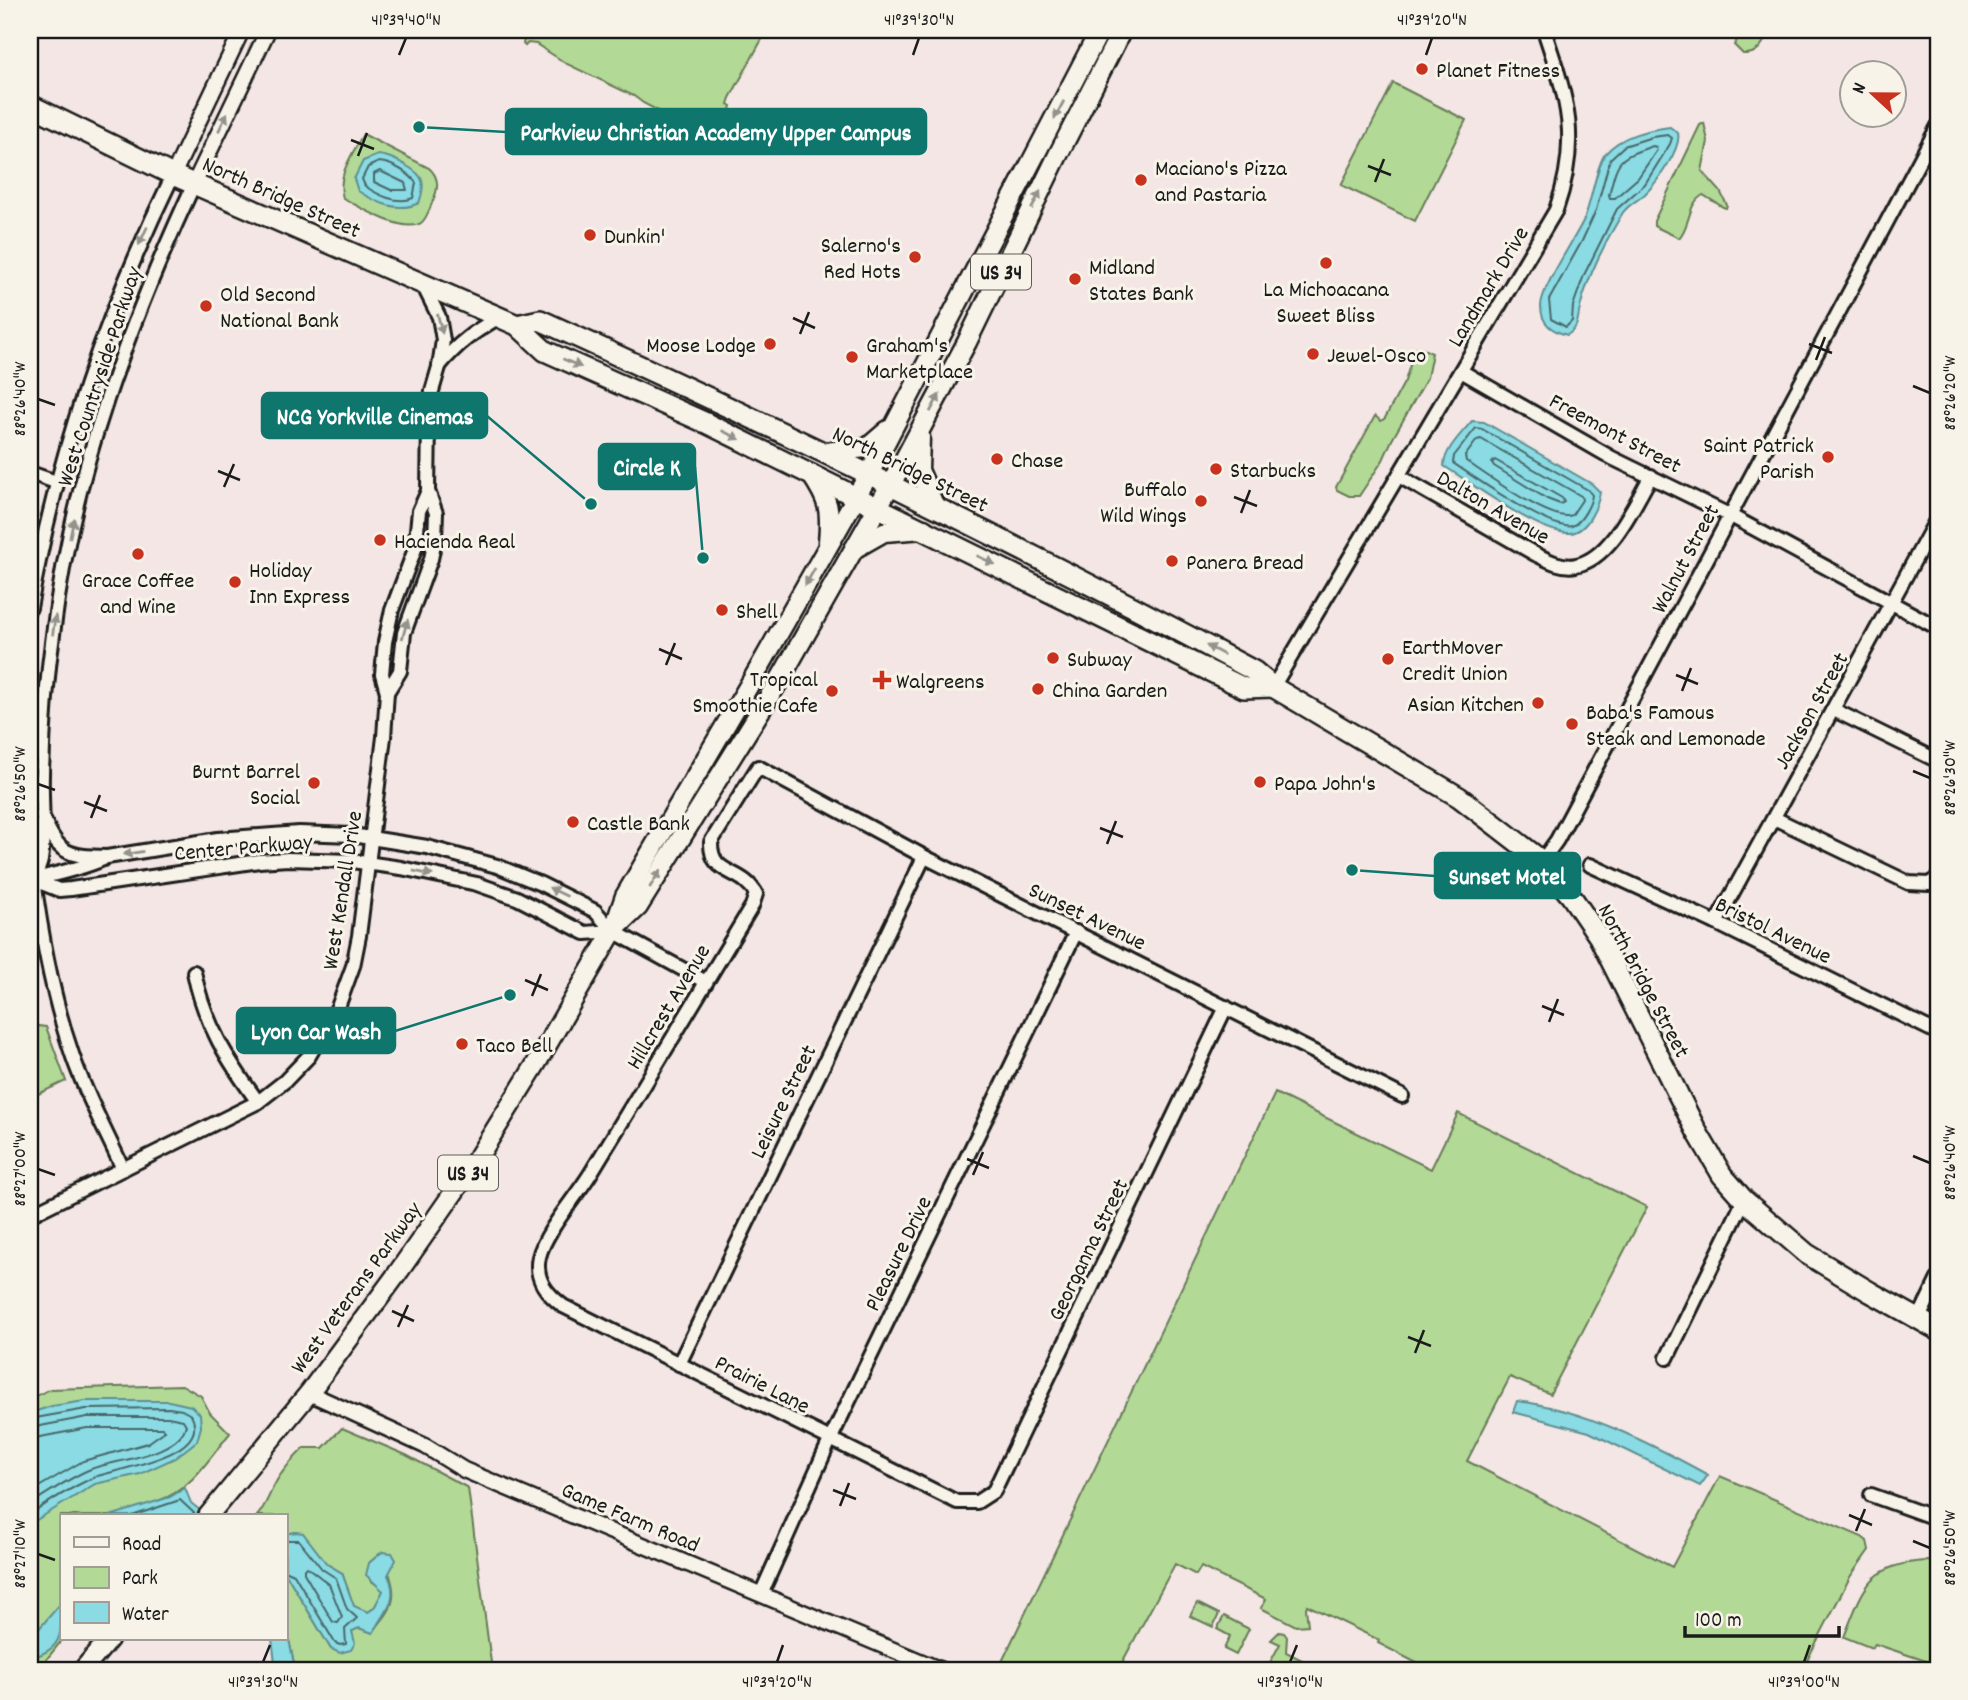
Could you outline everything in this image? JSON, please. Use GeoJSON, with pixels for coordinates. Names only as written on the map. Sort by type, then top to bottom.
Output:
{"type":"FeatureCollection","features":[{"type":"Feature","properties":{"kind":"highway","name":"North Bridge Street"},"geometry":{"type":"LineString","coordinates":[[30,105],[173,175],[508,321],[545,351],[706,423],[1244,688],[1273,687]]}},
{"type":"Feature","properties":{"kind":"highway","name":"North Bridge Street"},"geometry":{"type":"LineString","coordinates":[[508,321],[540,320],[824,452],[1110,593],[1254,671],[1273,687],[1458,797],[1542,861],[1571,896],[1599,937],[1697,1132],[1722,1175],[1744,1200],[1807,1254],[1938,1330]]}},
{"type":"Feature","properties":{"kind":"main road","name":"US 34"},"geometry":{"type":"LineString","coordinates":[[869,474],[1100,30]]}},
{"type":"Feature","properties":{"kind":"main road","name":"US 34"},"geometry":{"type":"LineString","coordinates":[[890,485],[967,342],[1122,30]]}},
{"type":"Feature","properties":{"kind":"main road"},"geometry":{"type":"LineString","coordinates":[[824,452],[867,448],[898,421]]}},
{"type":"Feature","properties":{"kind":"main road"},"geometry":{"type":"LineString","coordinates":[[921,429],[919,470],[935,507]]}},
{"type":"Feature","properties":{"kind":"main road"},"geometry":{"type":"LineString","coordinates":[[811,474],[829,506],[828,546]]}},
{"type":"Feature","properties":{"kind":"main road","name":"West Veterans Parkway"},"geometry":{"type":"LineString","coordinates":[[212,1510],[309,1393],[475,1162],[536,1064],[612,932],[625,896],[869,474]]}},
{"type":"Feature","properties":{"kind":"main road","name":"West Veterans Parkway"},"geometry":{"type":"LineString","coordinates":[[612,932],[638,906],[785,671],[890,485]]}},
{"type":"Feature","properties":{"kind":"main road"},"geometry":{"type":"LineString","coordinates":[[855,548],[884,532],[925,529]]}},
{"type":"Feature","properties":{"kind":"main road"},"geometry":{"type":"LineString","coordinates":[[83,1670],[108,1640]]}},
{"type":"Feature","properties":{"kind":"street"},"geometry":{"type":"LineString","coordinates":[[173,175],[242,30]]}},
{"type":"Feature","properties":{"kind":"street"},"geometry":{"type":"LineString","coordinates":[[194,184],[268,30]]}},
{"type":"Feature","properties":{"kind":"street","name":"Landmark Drive"},"geometry":{"type":"LineString","coordinates":[[1273,687],[1556,210],[1569,161],[1570,122],[1544,30]]}},
{"type":"Feature","properties":{"kind":"street","name":"Walnut Street"},"geometry":{"type":"LineString","coordinates":[[1542,861],[1557,839],[1938,126]]}},
{"type":"Feature","properties":{"kind":"street","name":"West Countryside Parkway"},"geometry":{"type":"LineString","coordinates":[[30,608],[42,538],[56,482],[116,302],[173,175]]}},
{"type":"Feature","properties":{"kind":"street","name":"West Countryside Parkway"},"geometry":{"type":"LineString","coordinates":[[123,1170],[74,1060],[63,1028],[47,967],[31,877],[41,859],[47,684],[61,577],[74,515],[107,401],[138,310],[194,184]]}},
{"type":"Feature","properties":{"kind":"street","name":"West Kendall Drive"},"geometry":{"type":"LineString","coordinates":[[30,1215],[258,1102],[285,1081],[310,1056],[338,1007],[356,956],[387,692],[400,671],[404,633],[431,559],[435,539],[436,513],[428,491],[432,391],[443,340],[442,325],[422,285]]}},
{"type":"Feature","properties":{"kind":"street","name":"West Kendall Drive"},"geometry":{"type":"LineString","coordinates":[[439,367],[454,347],[468,336],[508,321]]}},
{"type":"Feature","properties":{"kind":"street","name":"Freemont Street"},"geometry":{"type":"LineString","coordinates":[[1461,371],[1612,458],[1731,516],[1938,628]]}},
{"type":"Feature","properties":{"kind":"street"},"geometry":{"type":"LineString","coordinates":[[30,472],[56,482]]}},
{"type":"Feature","properties":{"kind":"street","name":"Dalton Avenue"},"geometry":{"type":"LineString","coordinates":[[1399,476],[1553,563],[1577,565],[1596,556],[1613,540],[1651,476]]}},
{"type":"Feature","properties":{"kind":"street","name":"Jackson Street"},"geometry":{"type":"LineString","coordinates":[[1716,923],[1893,604],[1938,517]]}},
{"type":"Feature","properties":{"kind":"street"},"geometry":{"type":"LineString","coordinates":[[1834,710],[1938,761]]}},
{"type":"Feature","properties":{"kind":"street","name":"Sunset Avenue"},"geometry":{"type":"LineString","coordinates":[[758,767],[924,857],[1402,1096]]}},
{"type":"Feature","properties":{"kind":"street","name":"Hillcrest Avenue"},"geometry":{"type":"LineString","coordinates":[[540,1281],[539,1258],[546,1240],[591,1174],[752,906],[756,894],[750,884],[716,864],[710,853],[711,842],[758,767]]}},
{"type":"Feature","properties":{"kind":"street","name":"Center Parkway"},"geometry":{"type":"LineString","coordinates":[[41,815],[56,845],[69,853],[85,857],[107,857],[253,835],[299,833],[372,837],[427,847],[527,877],[595,911],[612,932],[706,982]]}},
{"type":"Feature","properties":{"kind":"street"},"geometry":{"type":"LineString","coordinates":[[1774,818],[1909,883],[1929,884],[1938,878]]}},
{"type":"Feature","properties":{"kind":"street","name":"Center Parkway"},"geometry":{"type":"LineString","coordinates":[[31,877],[86,867],[107,857]]}},
{"type":"Feature","properties":{"kind":"street","name":"Leisure Street"},"geometry":{"type":"LineString","coordinates":[[679,1364],[924,857]]}},
{"type":"Feature","properties":{"kind":"street","name":"Center Parkway"},"geometry":{"type":"LineString","coordinates":[[31,877],[59,890],[259,861],[315,859],[369,862],[477,884],[517,898],[585,933],[612,932]]}},
{"type":"Feature","properties":{"kind":"street","name":"Bristol Avenue"},"geometry":{"type":"LineString","coordinates":[[1590,865],[1716,923],[1938,1033]]}},
{"type":"Feature","properties":{"kind":"street","name":"Pleasure Drive"},"geometry":{"type":"LineString","coordinates":[[761,1594],[830,1440],[1076,932]]}},
{"type":"Feature","properties":{"kind":"street"},"geometry":{"type":"LineString","coordinates":[[194,972],[200,1000],[211,1029],[226,1058],[258,1102]]}},
{"type":"Feature","properties":{"kind":"street","name":"Georganna Street"},"geometry":{"type":"LineString","coordinates":[[977,1502],[994,1490],[1226,1007]]}},
{"type":"Feature","properties":{"kind":"street"},"geometry":{"type":"LineString","coordinates":[[1667,1358],[1744,1200]]}},
{"type":"Feature","properties":{"kind":"street"},"geometry":{"type":"LineString","coordinates":[[1918,1320],[1938,1279]]}},
{"type":"Feature","properties":{"kind":"street","name":"Prairie Lane"},"geometry":{"type":"LineString","coordinates":[[540,1281],[563,1306],[957,1502],[977,1502]]}},
{"type":"Feature","properties":{"kind":"street","name":"Game Farm Road"},"geometry":{"type":"LineString","coordinates":[[309,1393],[425,1446],[464,1470],[941,1670]]}},
{"type":"Feature","properties":{"kind":"street"},"geometry":{"type":"LineString","coordinates":[[1871,1495],[1938,1519]]}},
{"type":"Feature","properties":{"kind":"green space"},"geometry":{"type":"Polygon","coordinates":[[[521,30],[767,30],[730,98],[730,110],[716,141],[634,96],[567,64],[536,44],[528,43],[525,46],[525,35],[521,30]]]}},
{"type":"Feature","properties":{"kind":"green space"},"geometry":{"type":"Polygon","coordinates":[[[1743,30],[1770,30],[1757,50],[1743,54],[1734,45],[1743,30]]]}},
{"type":"Feature","properties":{"kind":"green space"},"geometry":{"type":"Polygon","coordinates":[[[1393,83],[1466,120],[1415,221],[1341,185],[1393,83]]]}},
{"type":"Feature","properties":{"kind":"green space"},"geometry":{"type":"Polygon","coordinates":[[[1704,123],[1708,141],[1702,171],[1720,191],[1727,205],[1726,208],[1723,207],[1703,195],[1694,204],[1679,238],[1654,226],[1654,221],[1700,125],[1704,123]]]}},
{"type":"Feature","properties":{"kind":"green space"},"geometry":{"type":"Polygon","coordinates":[[[363,134],[429,168],[435,175],[436,194],[421,223],[404,225],[393,222],[343,198],[341,190],[344,173],[363,134]]]}},
{"type":"Feature","properties":{"kind":"green space"},"geometry":{"type":"Polygon","coordinates":[[[1421,348],[1432,353],[1427,378],[1383,460],[1359,496],[1349,496],[1337,490],[1336,487],[1375,416],[1381,421],[1385,418],[1405,381],[1415,349],[1421,348]]]}},
{"type":"Feature","properties":{"kind":"green space"},"geometry":{"type":"Polygon","coordinates":[[[30,1025],[46,1027],[66,1081],[30,1098],[30,1025]]]}},
{"type":"Feature","properties":{"kind":"green space"},"geometry":{"type":"Polygon","coordinates":[[[1275,1093],[1431,1169],[1458,1113],[1647,1207],[1550,1394],[1510,1377],[1467,1461],[1672,1567],[1720,1476],[1862,1537],[1867,1541],[1869,1550],[1850,1577],[1802,1670],[1430,1670],[1378,1643],[1379,1640],[1307,1605],[1308,1625],[1296,1626],[1261,1608],[1266,1599],[1201,1567],[1196,1575],[1175,1564],[1118,1670],[998,1670],[1275,1093]]]}},
{"type":"Feature","properties":{"kind":"green space"},"geometry":{"type":"Polygon","coordinates":[[[182,1385],[201,1396],[210,1413],[230,1433],[190,1482],[158,1501],[158,1514],[60,1514],[60,1640],[62,1640],[38,1670],[30,1670],[30,1399],[50,1389],[182,1385]]]}},
{"type":"Feature","properties":{"kind":"green space"},"geometry":{"type":"Polygon","coordinates":[[[342,1428],[406,1455],[468,1488],[492,1670],[295,1670],[287,1630],[287,1575],[331,1649],[359,1628],[373,1633],[388,1611],[393,1594],[382,1552],[369,1563],[370,1580],[384,1590],[374,1608],[368,1612],[354,1607],[342,1573],[327,1564],[296,1532],[287,1534],[287,1514],[258,1514],[279,1477],[296,1456],[304,1448],[323,1448],[342,1428]]]}},
{"type":"Feature","properties":{"kind":"green space"},"geometry":{"type":"Polygon","coordinates":[[[1926,1561],[1938,1562],[1938,1670],[1924,1670],[1926,1661],[1875,1644],[1872,1648],[1844,1637],[1870,1582],[1891,1568],[1926,1561]]]}},
{"type":"Feature","properties":{"kind":"green space"},"geometry":{"type":"Polygon","coordinates":[[[1197,1603],[1219,1614],[1213,1627],[1190,1616],[1197,1603]]]}},
{"type":"Feature","properties":{"kind":"green space"},"geometry":{"type":"Polygon","coordinates":[[[1224,1616],[1249,1629],[1236,1655],[1224,1649],[1230,1636],[1217,1629],[1224,1616]]]}},
{"type":"Feature","properties":{"kind":"green space"},"geometry":{"type":"Polygon","coordinates":[[[1279,1632],[1287,1637],[1286,1652],[1302,1660],[1298,1670],[1266,1670],[1280,1644],[1271,1640],[1279,1632]]]}},
{"type":"Feature","properties":{"kind":"water"},"geometry":{"type":"Polygon","coordinates":[[[1670,127],[1678,133],[1673,156],[1651,188],[1627,208],[1616,224],[1587,284],[1576,327],[1567,335],[1552,329],[1543,318],[1542,298],[1584,219],[1603,158],[1612,147],[1627,138],[1670,127]]]}},
{"type":"Feature","properties":{"kind":"water"},"geometry":{"type":"Polygon","coordinates":[[[378,155],[397,161],[418,174],[423,188],[419,203],[395,207],[358,191],[354,179],[363,161],[378,155]]]}},
{"type":"Feature","properties":{"kind":"water"},"geometry":{"type":"Polygon","coordinates":[[[1472,421],[1484,422],[1592,484],[1600,492],[1594,511],[1582,528],[1570,533],[1542,526],[1506,507],[1444,466],[1450,448],[1472,421]]]}},
{"type":"Feature","properties":{"kind":"water"},"geometry":{"type":"Polygon","coordinates":[[[85,1401],[169,1401],[191,1406],[200,1414],[201,1427],[197,1441],[175,1458],[140,1474],[95,1484],[30,1524],[30,1413],[52,1406],[85,1401]]]}},
{"type":"Feature","properties":{"kind":"water"},"geometry":{"type":"Polygon","coordinates":[[[1517,1401],[1567,1411],[1591,1419],[1663,1451],[1708,1475],[1700,1486],[1589,1432],[1513,1412],[1517,1401]]]}},
{"type":"Feature","properties":{"kind":"water"},"geometry":{"type":"Polygon","coordinates":[[[185,1488],[191,1503],[205,1514],[116,1514],[170,1497],[185,1488]]]}},
{"type":"Feature","properties":{"kind":"water"},"geometry":{"type":"Polygon","coordinates":[[[303,1533],[327,1564],[342,1573],[354,1606],[368,1612],[374,1608],[383,1591],[366,1575],[369,1563],[382,1552],[392,1553],[396,1560],[388,1575],[392,1592],[390,1606],[373,1633],[359,1628],[352,1631],[355,1643],[351,1650],[340,1653],[331,1649],[287,1575],[287,1534],[303,1533]]]}},
{"type":"Feature","properties":{"kind":"water"},"geometry":{"type":"Polygon","coordinates":[[[60,1604],[60,1632],[55,1645],[30,1658],[30,1632],[37,1631],[60,1604]]]}},
{"type":"Feature","properties":{"kind":"water"},"geometry":{"type":"Polygon","coordinates":[[[287,1630],[295,1670],[276,1670],[272,1640],[287,1640],[287,1630]]]}},
{"type":"Feature","properties":{"kind":"place","name":"Planet Fitness"},"geometry":{"type":"Point","coordinates":[1422,69]}},
{"type":"Feature","properties":{"kind":"place","name":"Parkview Christian Academy Upper Campus"},"geometry":{"type":"Point","coordinates":[419,127]}},
{"type":"Feature","properties":{"kind":"place","name":"Maciano's Pizza and Pastaria"},"geometry":{"type":"Point","coordinates":[1141,180]}},
{"type":"Feature","properties":{"kind":"place","name":"Dunkin'"},"geometry":{"type":"Point","coordinates":[590,235]}},
{"type":"Feature","properties":{"kind":"place","name":"Salerno's Red Hots"},"geometry":{"type":"Point","coordinates":[915,257]}},
{"type":"Feature","properties":{"kind":"place","name":"La Michoacana Sweet Bliss"},"geometry":{"type":"Point","coordinates":[1326,263]}},
{"type":"Feature","properties":{"kind":"place","name":"Midland States Bank"},"geometry":{"type":"Point","coordinates":[1075,279]}},
{"type":"Feature","properties":{"kind":"place","name":"Old Second National Bank"},"geometry":{"type":"Point","coordinates":[206,306]}},
{"type":"Feature","properties":{"kind":"place","name":"Moose Lodge"},"geometry":{"type":"Point","coordinates":[770,344]}},
{"type":"Feature","properties":{"kind":"place","name":"Jewel-Osco"},"geometry":{"type":"Point","coordinates":[1313,354]}},
{"type":"Feature","properties":{"kind":"place","name":"Graham's Marketplace"},"geometry":{"type":"Point","coordinates":[852,357]}},
{"type":"Feature","properties":{"kind":"place","name":"Saint Patrick Parish"},"geometry":{"type":"Point","coordinates":[1828,457]}},
{"type":"Feature","properties":{"kind":"place","name":"Chase"},"geometry":{"type":"Point","coordinates":[997,459]}},
{"type":"Feature","properties":{"kind":"place","name":"Starbucks"},"geometry":{"type":"Point","coordinates":[1216,469]}},
{"type":"Feature","properties":{"kind":"place","name":"Buffalo Wild Wings"},"geometry":{"type":"Point","coordinates":[1201,501]}},
{"type":"Feature","properties":{"kind":"place","name":"NCG Yorkville Cinemas"},"geometry":{"type":"Point","coordinates":[591,504]}},
{"type":"Feature","properties":{"kind":"place","name":"Hacienda Real"},"geometry":{"type":"Point","coordinates":[380,540]}},
{"type":"Feature","properties":{"kind":"place","name":"Grace Coffee and Wine"},"geometry":{"type":"Point","coordinates":[138,554]}},
{"type":"Feature","properties":{"kind":"place","name":"Circle K"},"geometry":{"type":"Point","coordinates":[703,558]}},
{"type":"Feature","properties":{"kind":"place","name":"Panera Bread"},"geometry":{"type":"Point","coordinates":[1172,561]}},
{"type":"Feature","properties":{"kind":"place","name":"Holiday Inn Express"},"geometry":{"type":"Point","coordinates":[235,582]}},
{"type":"Feature","properties":{"kind":"place","name":"Shell"},"geometry":{"type":"Point","coordinates":[722,610]}},
{"type":"Feature","properties":{"kind":"place","name":"Subway"},"geometry":{"type":"Point","coordinates":[1053,658]}},
{"type":"Feature","properties":{"kind":"place","name":"EarthMover Credit Union"},"geometry":{"type":"Point","coordinates":[1388,659]}},
{"type":"Feature","properties":{"kind":"place","name":"Walgreens"},"geometry":{"type":"Point","coordinates":[882,680]}},
{"type":"Feature","properties":{"kind":"place","name":"China Garden"},"geometry":{"type":"Point","coordinates":[1038,689]}},
{"type":"Feature","properties":{"kind":"place","name":"Tropical Smoothie Cafe"},"geometry":{"type":"Point","coordinates":[832,691]}},
{"type":"Feature","properties":{"kind":"place","name":"Asian Kitchen"},"geometry":{"type":"Point","coordinates":[1538,703]}},
{"type":"Feature","properties":{"kind":"place","name":"Baba's Famous Steak and Lemonade"},"geometry":{"type":"Point","coordinates":[1572,724]}},
{"type":"Feature","properties":{"kind":"place","name":"Papa John's"},"geometry":{"type":"Point","coordinates":[1260,782]}},
{"type":"Feature","properties":{"kind":"place","name":"Burnt Barrel Social"},"geometry":{"type":"Point","coordinates":[314,783]}},
{"type":"Feature","properties":{"kind":"place","name":"Castle Bank"},"geometry":{"type":"Point","coordinates":[573,822]}},
{"type":"Feature","properties":{"kind":"place","name":"Sunset Motel"},"geometry":{"type":"Point","coordinates":[1352,870]}},
{"type":"Feature","properties":{"kind":"place","name":"Lyon Car Wash"},"geometry":{"type":"Point","coordinates":[510,995]}},
{"type":"Feature","properties":{"kind":"place","name":"Taco Bell"},"geometry":{"type":"Point","coordinates":[462,1044]}}]}
